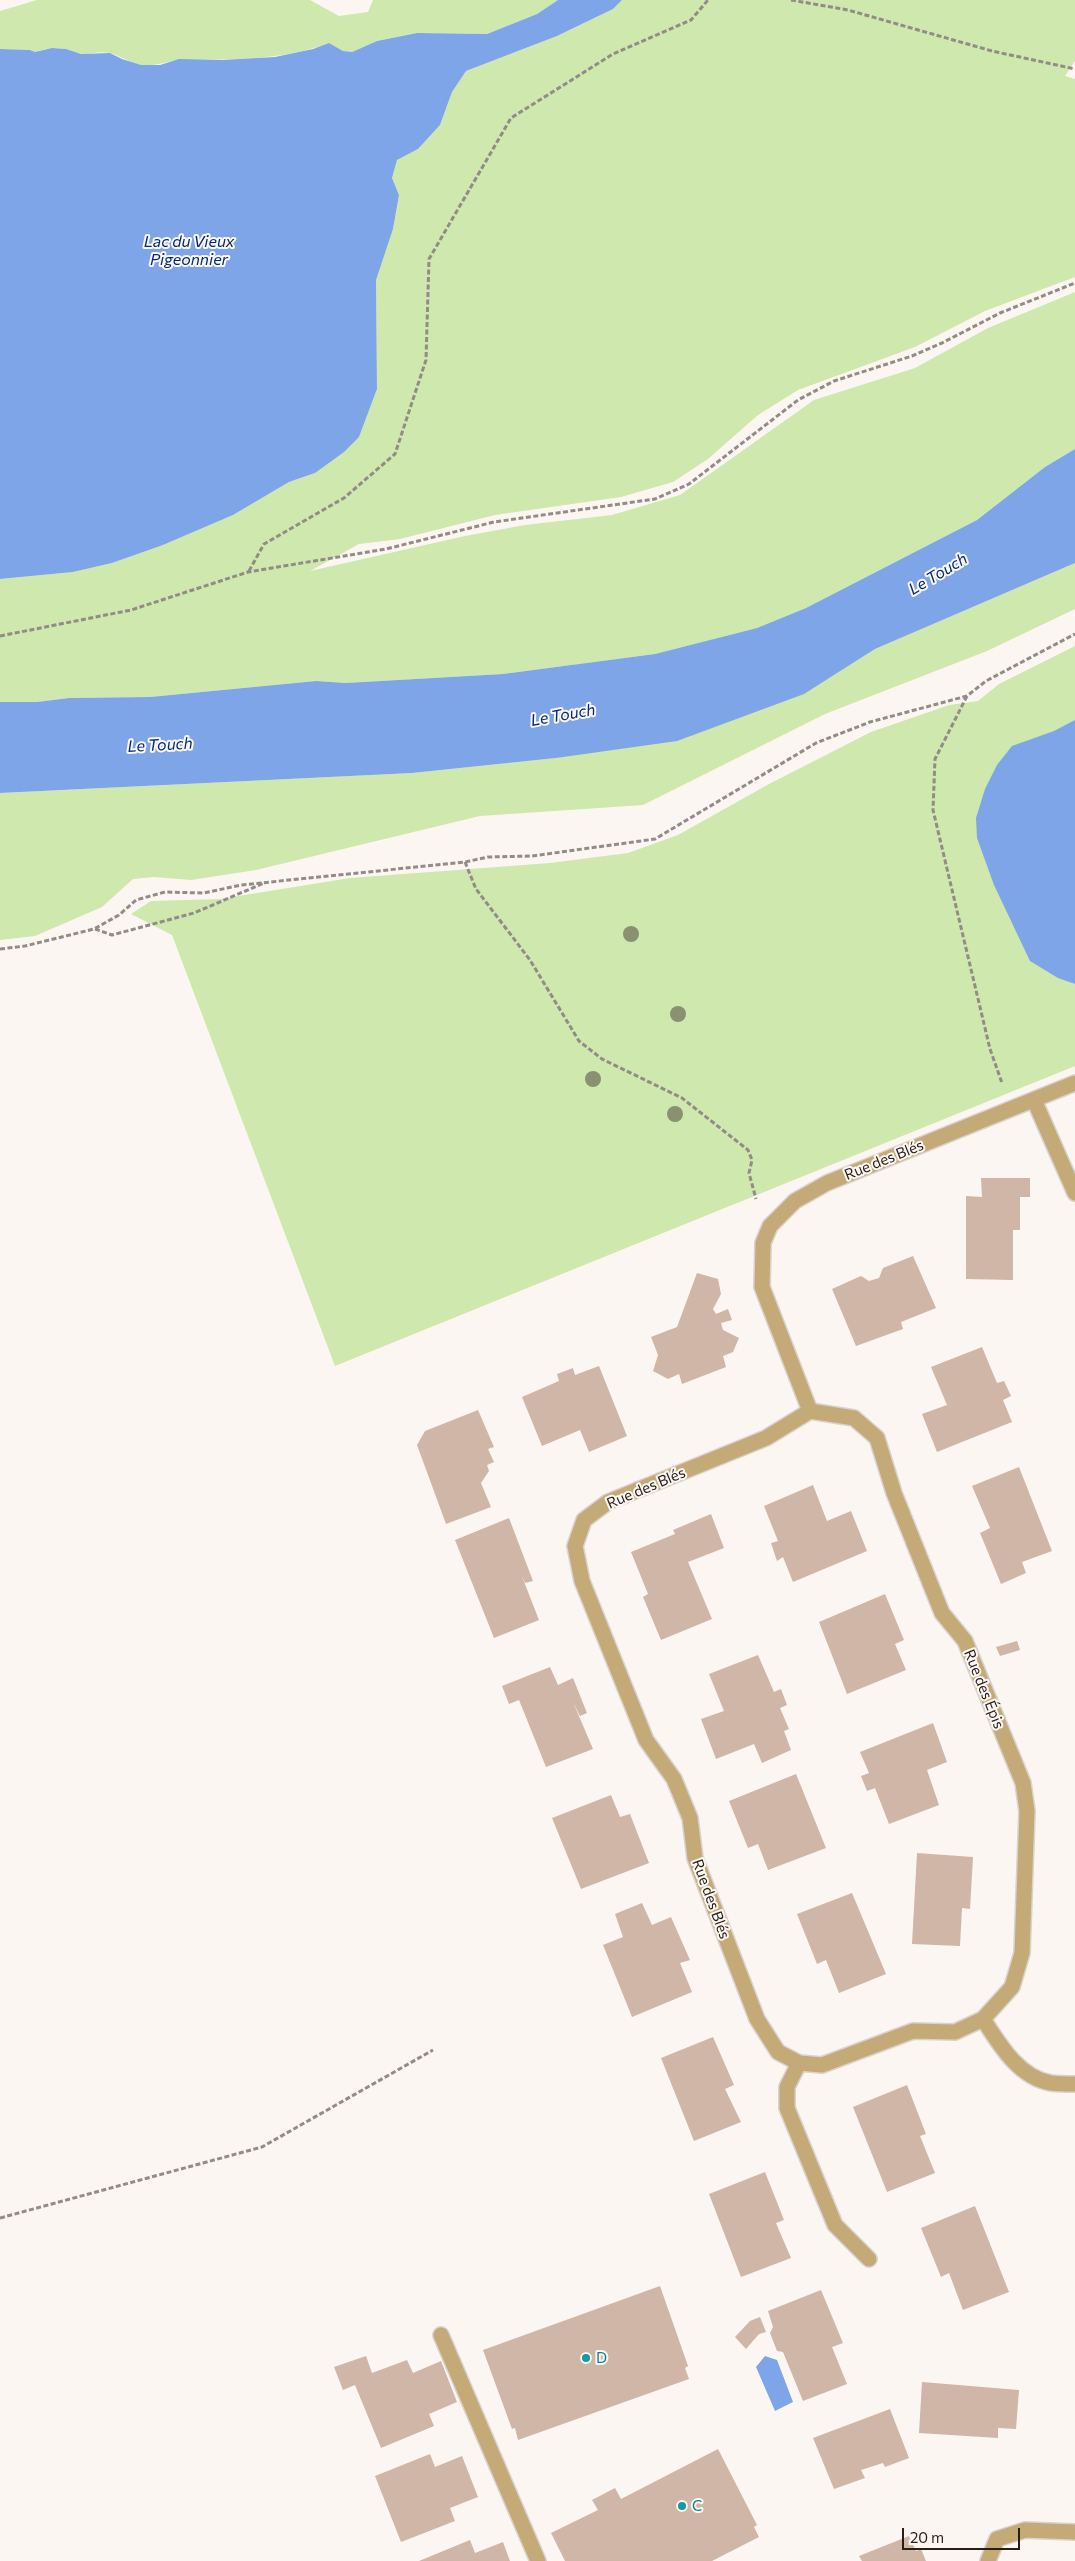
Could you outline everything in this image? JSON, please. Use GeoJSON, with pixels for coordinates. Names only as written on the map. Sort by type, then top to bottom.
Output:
{"type":"FeatureCollection","features":[{"type":"Feature","properties":{"kind":"street","name":"Rue des Blés"},"geometry":{"type":"LineString","coordinates":[[983,2019],[955,2032],[913,2031],[822,2065],[799,2063],[778,2052],[757,2019],[695,1858],[690,1818],[674,1779],[646,1740],[582,1581],[575,1546],[584,1520],[608,1502],[766,1438],[810,1411],[762,1287],[763,1243],[770,1226],[795,1201],[827,1183],[1075,1083]]}},
{"type":"Feature","properties":{"kind":"street"},"geometry":{"type":"LineString","coordinates":[[1034,1100],[1075,1193]]}},
{"type":"Feature","properties":{"kind":"street","name":"Rue des Épis"},"geometry":{"type":"LineString","coordinates":[[810,1411],[854,1418],[877,1438],[894,1493],[942,1614],[965,1642],[1023,1783],[1027,1811],[1022,1953],[1012,1987],[983,2019]]}},
{"type":"Feature","properties":{"kind":"street"},"geometry":{"type":"LineString","coordinates":[[983,2019],[1004,2053],[1028,2072],[1049,2083],[1075,2084]]}},
{"type":"Feature","properties":{"kind":"street"},"geometry":{"type":"LineString","coordinates":[[799,2063],[787,2087],[787,2108],[835,2225],[869,2259]]}},
{"type":"Feature","properties":{"kind":"street"},"geometry":{"type":"LineString","coordinates":[[441,2335],[538,2561]]}},
{"type":"Feature","properties":{"kind":"street"},"geometry":{"type":"LineString","coordinates":[[988,2561],[997,2539],[1025,2530],[1075,2532]]}},
{"type":"Feature","properties":{"kind":"path"},"geometry":{"type":"LineString","coordinates":[[248,572],[264,544],[344,498],[395,454],[426,360],[429,259],[511,118],[612,54],[691,20],[708,0]]}},
{"type":"Feature","properties":{"kind":"path"},"geometry":{"type":"LineString","coordinates":[[791,0],[848,10],[992,51],[1075,70]]}},
{"type":"Feature","properties":{"kind":"path"},"geometry":{"type":"LineString","coordinates":[[0,636],[130,610],[248,572],[386,548],[494,522],[655,499],[688,484],[783,410],[834,381],[912,356],[942,344],[1000,313],[1075,283]]}},
{"type":"Feature","properties":{"kind":"path"},"geometry":{"type":"LineString","coordinates":[[0,949],[25,946],[94,929],[119,915],[136,900],[165,892],[204,893],[267,882],[465,862],[488,856],[532,856],[655,839],[816,743],[870,722],[967,696],[986,681],[1075,634]]}},
{"type":"Feature","properties":{"kind":"path"},"geometry":{"type":"LineString","coordinates":[[967,696],[935,759],[933,810],[990,1049],[1011,1110]]}},
{"type":"Feature","properties":{"kind":"path"},"geometry":{"type":"LineString","coordinates":[[465,862],[476,889],[530,960],[579,1041],[602,1059],[682,1098],[748,1150],[752,1160],[749,1173],[758,1206],[770,1226]]}},
{"type":"Feature","properties":{"kind":"path"},"geometry":{"type":"LineString","coordinates":[[94,929],[112,935],[194,913],[267,882]]}},
{"type":"Feature","properties":{"kind":"path"},"geometry":{"type":"LineString","coordinates":[[0,2218],[262,2147],[434,2050]]}},
{"type":"Feature","properties":{"kind":"green space"},"geometry":{"type":"Polygon","coordinates":[[[37,0],[310,0],[339,16],[368,12],[373,0],[558,0],[537,14],[487,34],[417,33],[377,41],[352,52],[343,51],[329,43],[311,49],[275,56],[177,60],[141,65],[106,52],[81,54],[57,48],[35,52],[30,50],[0,49],[0,11],[37,0]]]}},
{"type":"Feature","properties":{"kind":"green space"},"geometry":{"type":"Polygon","coordinates":[[[622,0],[1075,0],[1075,61],[1065,76],[1075,79],[1075,277],[985,311],[915,347],[798,390],[758,415],[708,459],[673,482],[621,497],[495,515],[400,539],[359,544],[310,571],[465,536],[525,525],[612,515],[680,495],[814,400],[915,368],[988,328],[1075,292],[1075,449],[1045,467],[977,520],[806,608],[757,628],[655,654],[503,674],[346,683],[316,681],[150,697],[69,698],[37,702],[0,702],[0,579],[73,572],[112,563],[163,545],[233,515],[289,482],[315,473],[359,437],[377,389],[376,279],[393,229],[399,195],[392,178],[397,160],[418,149],[440,125],[452,92],[466,71],[557,36],[613,9],[622,0]]]}},
{"type":"Feature","properties":{"kind":"green space"},"geometry":{"type":"Polygon","coordinates":[[[1075,563],[1075,609],[987,651],[825,714],[643,805],[480,816],[256,870],[191,880],[154,877],[133,879],[102,907],[35,936],[0,940],[0,793],[412,773],[556,758],[808,691],[875,649],[1075,563]]]}},
{"type":"Feature","properties":{"kind":"green space"},"geometry":{"type":"Polygon","coordinates":[[[1075,646],[1075,1066],[335,1366],[172,935],[131,914],[151,901],[220,899],[350,878],[550,863],[628,853],[678,835],[769,784],[871,732],[949,705],[978,701],[999,684],[1075,646]]]}},
{"type":"Feature","properties":{"kind":"water","name":"Lac du Vieux Pigeonnier"},"geometry":{"type":"Polygon","coordinates":[[[558,0],[622,0],[613,9],[557,36],[466,71],[452,92],[440,125],[418,149],[397,160],[392,178],[399,195],[393,229],[376,280],[377,389],[359,437],[344,452],[315,473],[289,482],[233,515],[163,545],[112,563],[73,572],[0,579],[0,49],[30,50],[35,52],[52,48],[66,49],[81,54],[110,53],[141,65],[160,65],[179,59],[222,60],[275,57],[313,49],[329,43],[343,51],[352,52],[377,41],[417,33],[487,34],[537,14],[558,0]]]}},
{"type":"Feature","properties":{"kind":"water","name":"Le Touch"},"geometry":{"type":"Polygon","coordinates":[[[1075,449],[1075,563],[875,649],[804,694],[677,741],[556,758],[412,773],[0,793],[0,702],[37,702],[69,698],[150,697],[316,681],[346,683],[503,674],[655,654],[757,628],[806,608],[977,520],[1045,467],[1075,449]]]}},
{"type":"Feature","properties":{"kind":"water"},"geometry":{"type":"Polygon","coordinates":[[[1075,720],[1075,984],[1058,978],[1030,961],[994,885],[977,838],[976,818],[985,789],[997,765],[1012,746],[1054,731],[1075,720]]]}},
{"type":"Feature","properties":{"kind":"water"},"geometry":{"type":"Polygon","coordinates":[[[765,2356],[777,2360],[793,2402],[775,2411],[756,2367],[765,2356]]]}},
{"type":"Feature","properties":{"kind":"building"},"geometry":{"type":"Polygon","coordinates":[[[981,1178],[1030,1178],[1030,1197],[1020,1197],[1020,1230],[1013,1230],[1013,1280],[966,1279],[966,1196],[982,1197],[981,1178]]]}},
{"type":"Feature","properties":{"kind":"building"},"geometry":{"type":"Polygon","coordinates":[[[913,1256],[936,1308],[901,1322],[903,1329],[856,1346],[832,1289],[861,1276],[869,1281],[879,1278],[883,1268],[913,1256]]]}},
{"type":"Feature","properties":{"kind":"building"},"geometry":{"type":"Polygon","coordinates":[[[697,1273],[718,1279],[721,1294],[713,1309],[716,1314],[728,1309],[732,1320],[721,1323],[723,1330],[739,1338],[733,1352],[723,1356],[726,1367],[682,1384],[679,1374],[668,1379],[653,1371],[658,1355],[651,1337],[677,1327],[697,1273]]]}},
{"type":"Feature","properties":{"kind":"building"},"geometry":{"type":"Polygon","coordinates":[[[982,1347],[997,1383],[1004,1381],[1011,1396],[1003,1400],[1012,1422],[937,1452],[922,1414],[947,1405],[931,1367],[982,1347]]]}},
{"type":"Feature","properties":{"kind":"building"},"geometry":{"type":"Polygon","coordinates":[[[599,1366],[627,1436],[589,1452],[580,1430],[542,1446],[522,1397],[559,1381],[557,1374],[573,1368],[575,1375],[599,1366]]]}},
{"type":"Feature","properties":{"kind":"building"},"geometry":{"type":"Polygon","coordinates":[[[478,1410],[494,1447],[488,1449],[494,1462],[487,1465],[489,1471],[481,1483],[491,1507],[446,1524],[417,1445],[425,1431],[478,1410]]]}},
{"type":"Feature","properties":{"kind":"building"},"geometry":{"type":"Polygon","coordinates":[[[1019,1467],[1052,1551],[1022,1562],[1026,1573],[1001,1584],[980,1533],[990,1528],[972,1486],[1019,1467]]]}},
{"type":"Feature","properties":{"kind":"building"},"geometry":{"type":"Polygon","coordinates":[[[813,1485],[827,1521],[851,1511],[867,1551],[793,1582],[783,1557],[777,1561],[771,1543],[778,1541],[764,1506],[813,1485]]]}},
{"type":"Feature","properties":{"kind":"building"},"geometry":{"type":"Polygon","coordinates":[[[711,1514],[724,1548],[688,1562],[712,1619],[661,1640],[643,1597],[648,1594],[631,1552],[675,1534],[673,1530],[711,1514]]]}},
{"type":"Feature","properties":{"kind":"building"},"geometry":{"type":"Polygon","coordinates":[[[509,1518],[533,1581],[525,1583],[521,1574],[539,1620],[494,1638],[455,1540],[509,1518]]]}},
{"type":"Feature","properties":{"kind":"building"},"geometry":{"type":"Polygon","coordinates":[[[885,1594],[904,1640],[895,1644],[906,1670],[847,1694],[819,1622],[885,1594]]]}},
{"type":"Feature","properties":{"kind":"building"},"geometry":{"type":"Polygon","coordinates":[[[1017,1641],[1020,1650],[1000,1656],[996,1647],[1017,1641]]]}},
{"type":"Feature","properties":{"kind":"building"},"geometry":{"type":"Polygon","coordinates":[[[758,1655],[774,1692],[781,1689],[787,1705],[780,1708],[789,1729],[784,1731],[791,1750],[762,1763],[754,1744],[716,1759],[701,1719],[724,1711],[709,1674],[758,1655]]]}},
{"type":"Feature","properties":{"kind":"building"},"geometry":{"type":"Polygon","coordinates":[[[550,1667],[558,1685],[573,1678],[587,1713],[580,1716],[573,1702],[593,1749],[546,1767],[519,1700],[509,1704],[502,1686],[550,1667]]]}},
{"type":"Feature","properties":{"kind":"building"},"geometry":{"type":"Polygon","coordinates":[[[933,1723],[947,1762],[927,1770],[939,1805],[889,1824],[875,1788],[867,1791],[861,1776],[869,1773],[860,1752],[933,1723]]]}},
{"type":"Feature","properties":{"kind":"building"},"geometry":{"type":"Polygon","coordinates":[[[796,1774],[826,1848],[768,1870],[758,1844],[748,1848],[729,1801],[796,1774]]]}},
{"type":"Feature","properties":{"kind":"building"},"geometry":{"type":"Polygon","coordinates":[[[611,1795],[620,1817],[630,1814],[649,1863],[581,1889],[552,1818],[611,1795]]]}},
{"type":"Feature","properties":{"kind":"building"},"geometry":{"type":"Polygon","coordinates":[[[917,1853],[973,1857],[970,1909],[962,1908],[960,1946],[912,1944],[917,1853]]]}},
{"type":"Feature","properties":{"kind":"building"},"geometry":{"type":"Polygon","coordinates":[[[852,1893],[886,1974],[839,1993],[826,1960],[817,1964],[797,1914],[852,1893]]]}},
{"type":"Feature","properties":{"kind":"building"},"geometry":{"type":"Polygon","coordinates":[[[642,1903],[652,1925],[671,1917],[690,1960],[680,1963],[692,1992],[632,2017],[603,1945],[623,1937],[615,1914],[642,1903]]]}},
{"type":"Feature","properties":{"kind":"building"},"geometry":{"type":"Polygon","coordinates":[[[713,2037],[734,2085],[725,2089],[741,2122],[694,2141],[661,2058],[713,2037]]]}},
{"type":"Feature","properties":{"kind":"building"},"geometry":{"type":"Polygon","coordinates":[[[907,2085],[926,2134],[920,2136],[935,2173],[887,2192],[853,2107],[907,2085]]]}},
{"type":"Feature","properties":{"kind":"building"},"geometry":{"type":"Polygon","coordinates":[[[765,2172],[784,2220],[776,2223],[791,2258],[741,2277],[709,2194],[765,2172]]]}},
{"type":"Feature","properties":{"kind":"building"},"geometry":{"type":"Polygon","coordinates":[[[975,2206],[1009,2292],[963,2310],[949,2273],[941,2277],[921,2228],[975,2206]]]}},
{"type":"Feature","properties":{"kind":"building","name":"D"},"geometry":{"type":"Polygon","coordinates":[[[660,2286],[688,2366],[685,2368],[689,2379],[518,2440],[515,2428],[512,2429],[483,2350],[660,2286]]]}},
{"type":"Feature","properties":{"kind":"building"},"geometry":{"type":"Polygon","coordinates":[[[821,2290],[843,2343],[832,2347],[847,2384],[803,2401],[783,2352],[777,2351],[770,2333],[773,2327],[768,2311],[821,2290]]]}},
{"type":"Feature","properties":{"kind":"building"},"geometry":{"type":"Polygon","coordinates":[[[760,2317],[766,2332],[759,2334],[746,2349],[735,2337],[750,2321],[760,2317]]]}},
{"type":"Feature","properties":{"kind":"building"},"geometry":{"type":"Polygon","coordinates":[[[366,2356],[372,2373],[407,2360],[413,2373],[441,2361],[457,2402],[429,2414],[434,2426],[381,2448],[355,2385],[343,2390],[334,2367],[366,2356]]]}},
{"type":"Feature","properties":{"kind":"building"},"geometry":{"type":"Polygon","coordinates":[[[922,2382],[1019,2390],[1016,2429],[998,2428],[998,2438],[919,2433],[922,2382]]]}},
{"type":"Feature","properties":{"kind":"building"},"geometry":{"type":"Polygon","coordinates":[[[890,2409],[909,2458],[885,2467],[883,2463],[861,2470],[865,2478],[834,2489],[813,2438],[890,2409]]]}},
{"type":"Feature","properties":{"kind":"building","name":"C"},"geometry":{"type":"Polygon","coordinates":[[[718,2449],[757,2525],[754,2527],[759,2537],[712,2561],[565,2561],[551,2533],[598,2510],[592,2500],[615,2488],[621,2499],[718,2449]]]}},
{"type":"Feature","properties":{"kind":"building"},"geometry":{"type":"Polygon","coordinates":[[[430,2454],[435,2467],[462,2456],[478,2497],[450,2508],[455,2521],[401,2542],[375,2476],[430,2454]]]}},
{"type":"Feature","properties":{"kind":"building"},"geometry":{"type":"Polygon","coordinates":[[[909,2536],[916,2551],[921,2549],[926,2561],[862,2561],[859,2556],[909,2536]]]}},
{"type":"Feature","properties":{"kind":"building"},"geometry":{"type":"Polygon","coordinates":[[[470,2540],[475,2553],[503,2542],[510,2561],[419,2561],[470,2540]]]}},
{"type":"Feature","properties":{"kind":"place","name":"D"},"geometry":{"type":"Point","coordinates":[586,2358]}},
{"type":"Feature","properties":{"kind":"place","name":"C"},"geometry":{"type":"Point","coordinates":[682,2506]}}]}
